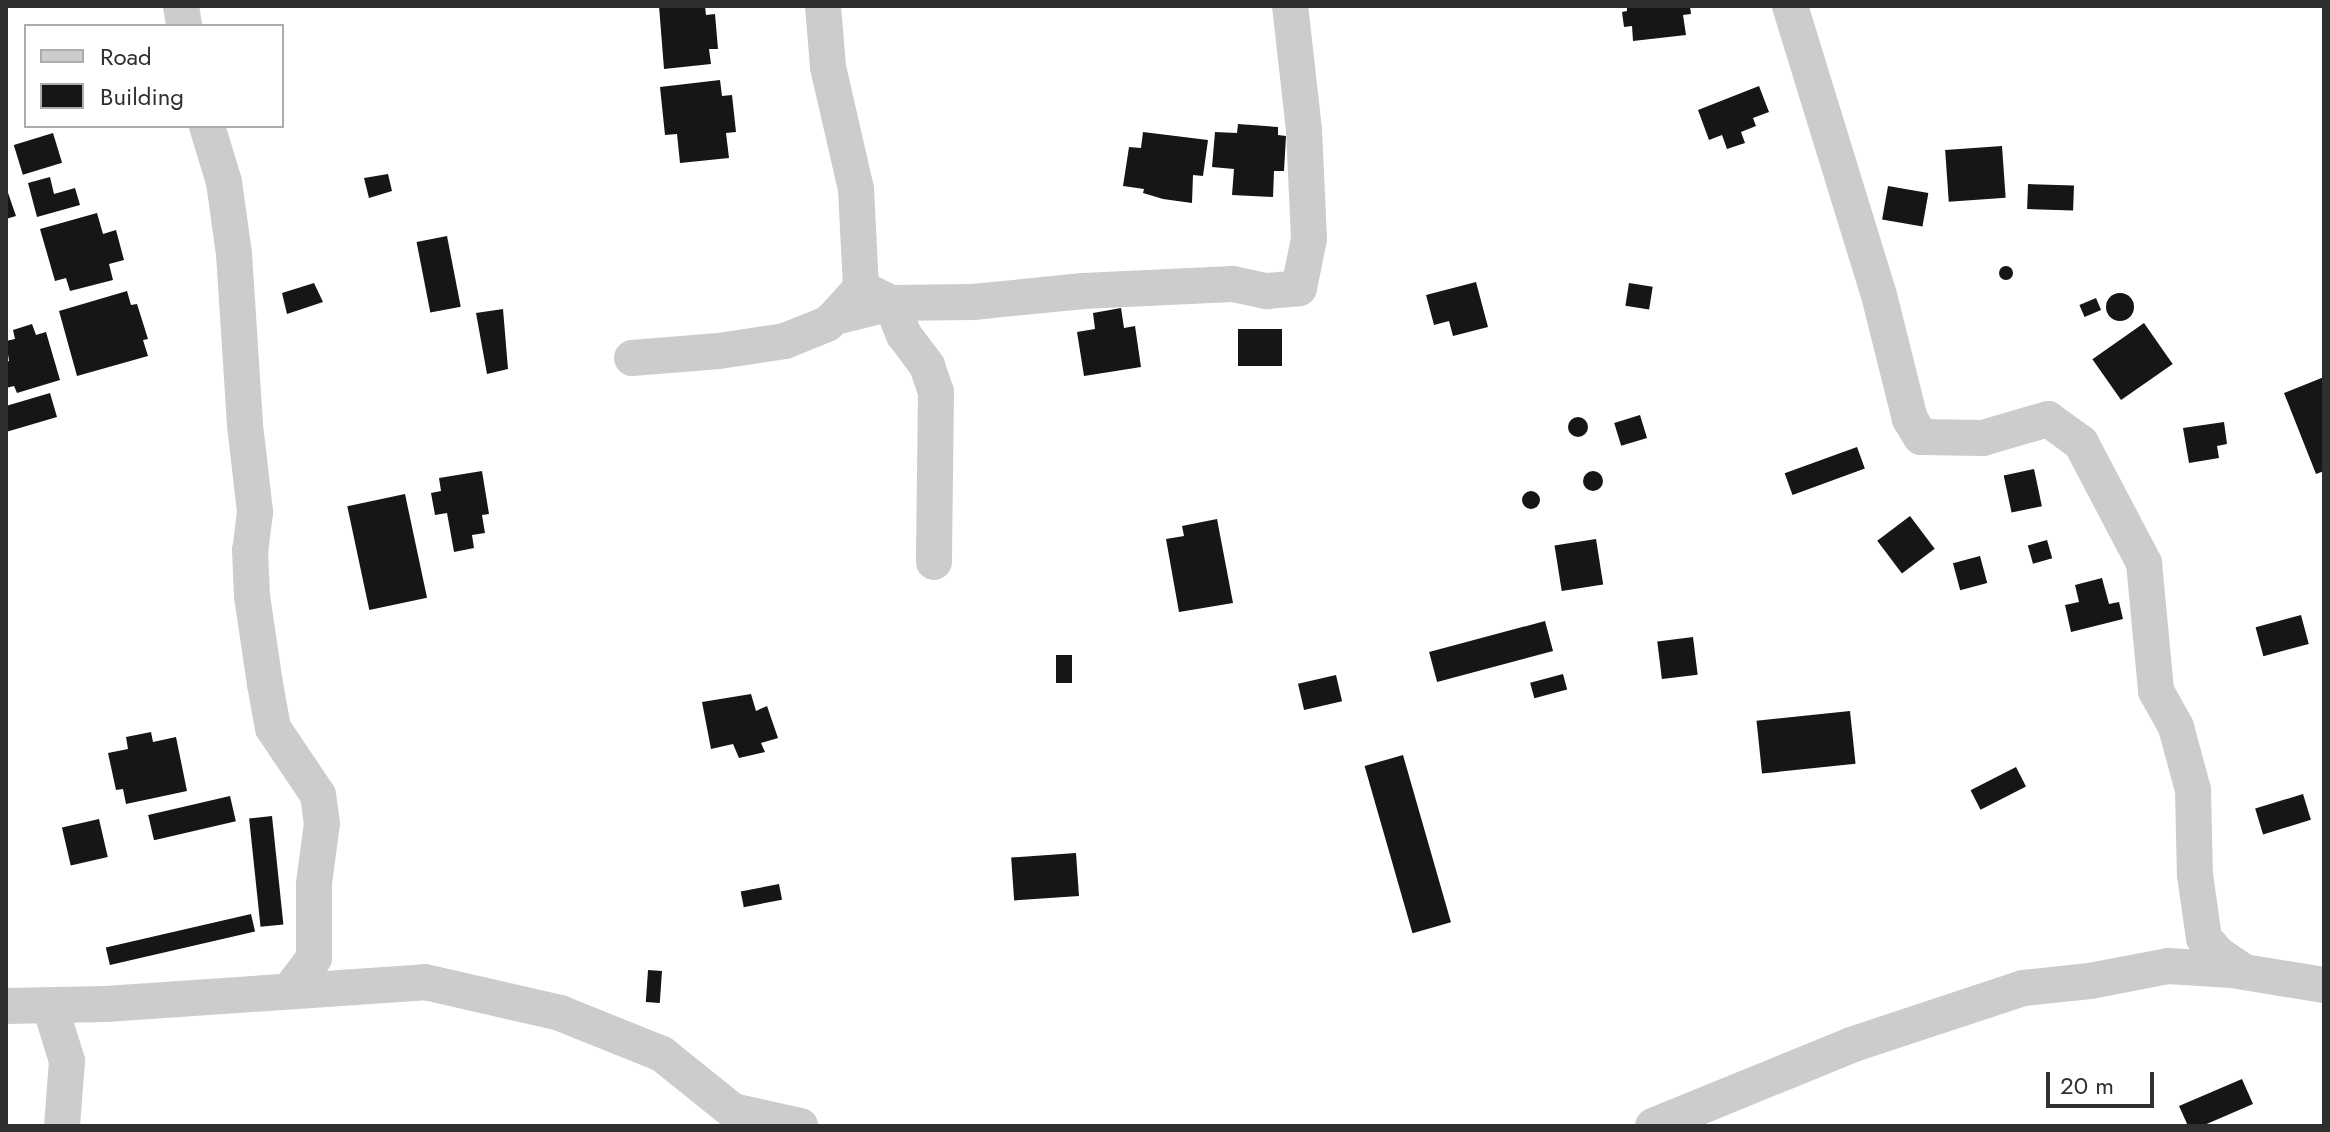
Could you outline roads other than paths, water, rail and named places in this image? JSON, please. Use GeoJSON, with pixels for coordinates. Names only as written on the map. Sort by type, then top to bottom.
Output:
{"type":"FeatureCollection","features":[{"type":"Feature","properties":{"kind":"street"},"geometry":{"type":"LineString","coordinates":[[823,6],[828,67],[876,296],[927,366],[936,392],[934,562]]}},
{"type":"Feature","properties":{"kind":"street"},"geometry":{"type":"LineString","coordinates":[[632,358],[719,351],[785,341],[827,324],[876,296],[973,302],[1083,291],[1233,284],[1267,291],[1299,288],[1309,239],[1304,130],[1290,6]]}},
{"type":"Feature","properties":{"kind":"street"},"geometry":{"type":"LineString","coordinates":[[1790,6],[1879,295],[1910,419],[1921,437],[1983,438],[2048,419],[2081,443],[2144,563],[2156,691],[2176,727],[2193,790],[2195,875],[2204,938],[2219,955],[2244,972]]}},
{"type":"Feature","properties":{"kind":"street"},"geometry":{"type":"LineString","coordinates":[[208,128],[224,182],[234,254],[245,425],[255,512],[250,550],[252,596],[265,684],[273,728],[318,795],[322,823],[314,884],[314,958],[291,989]]}},
{"type":"Feature","properties":{"kind":"street"},"geometry":{"type":"LineString","coordinates":[[2183,967],[2204,938]]}},
{"type":"Feature","properties":{"kind":"street"},"geometry":{"type":"LineString","coordinates":[[314,958],[342,987]]}},
{"type":"Feature","properties":{"kind":"street"},"geometry":{"type":"LineString","coordinates":[[1653,1126],[1851,1045],[2023,988],[2090,981],[2168,966],[2244,972],[2324,985]]}},
{"type":"Feature","properties":{"kind":"street"},"geometry":{"type":"LineString","coordinates":[[6,1006],[106,1004],[425,982],[560,1013],[662,1054],[733,1111],[800,1126]]}},
{"type":"Feature","properties":{"kind":"street"},"geometry":{"type":"LineString","coordinates":[[67,1061],[83,1032],[106,1004]]}},
{"type":"Feature","properties":{"kind":"street"},"geometry":{"type":"LineString","coordinates":[[50,1006],[67,1061],[62,1126]]}}]}
